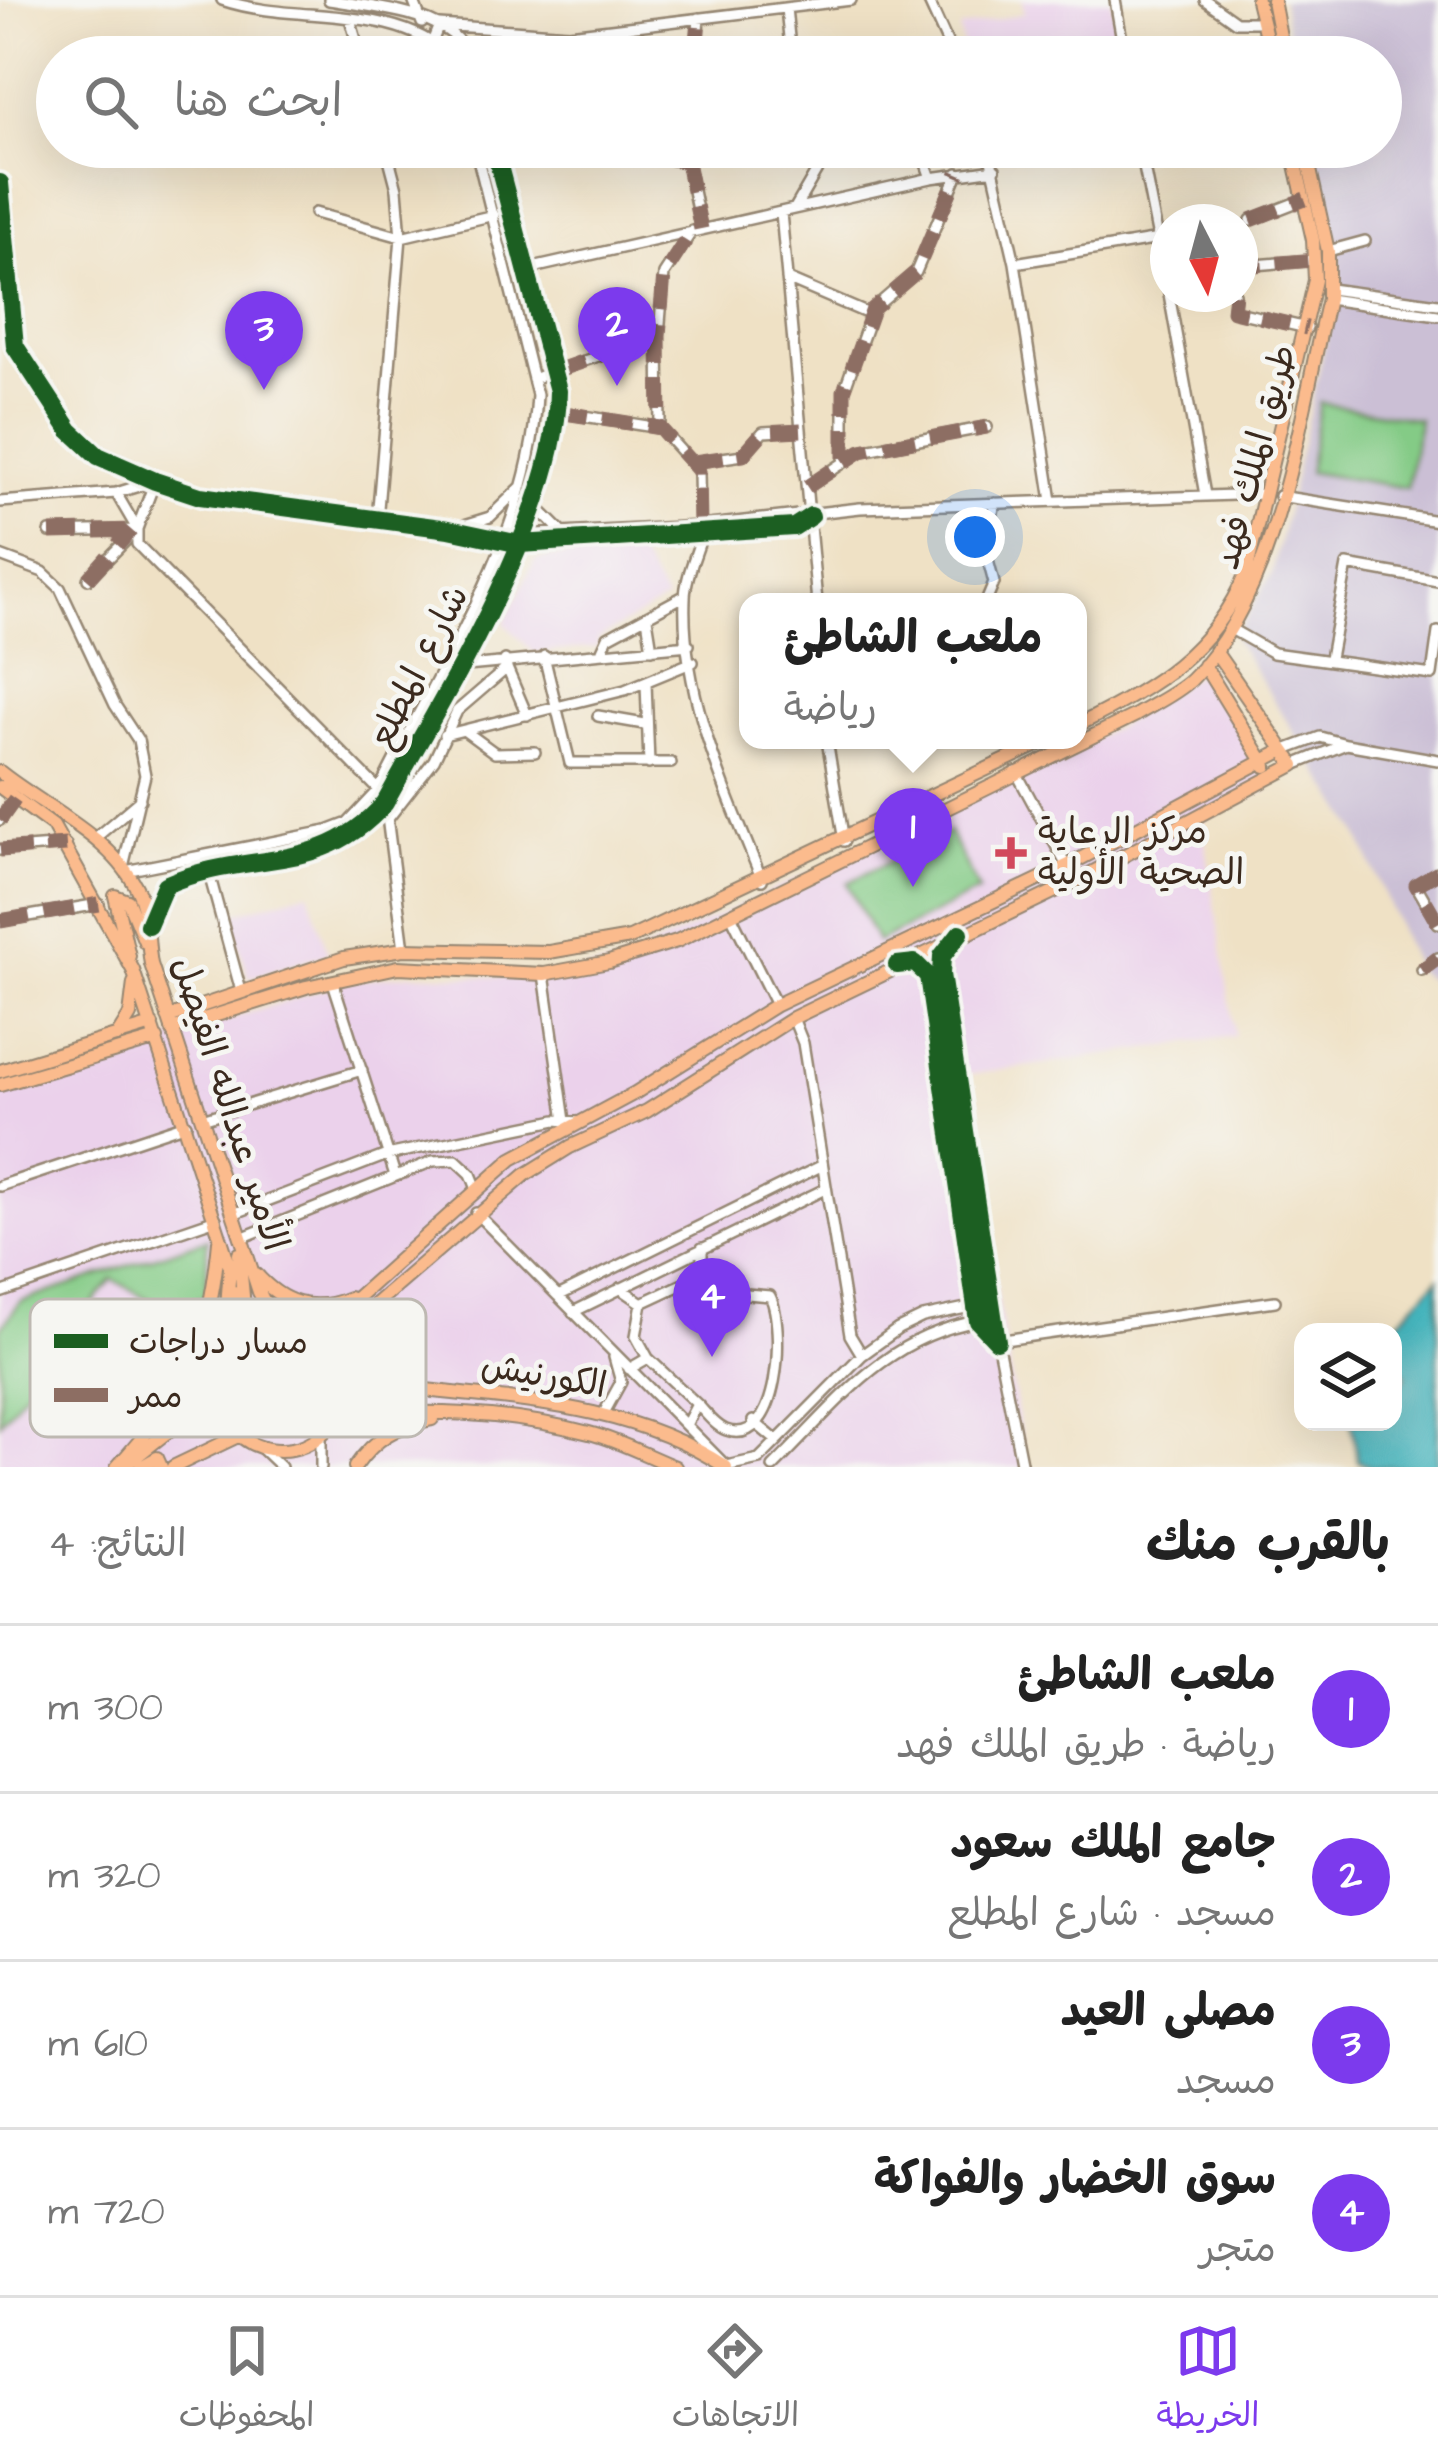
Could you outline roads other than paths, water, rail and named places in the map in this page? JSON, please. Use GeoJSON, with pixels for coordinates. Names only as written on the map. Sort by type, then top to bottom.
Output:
{"type":"FeatureCollection","features":[{"type":"Feature","properties":{"kind":"main road"},"geometry":{"type":"LineString","coordinates":[[1257,0],[1265,36]]}},
{"type":"Feature","properties":{"kind":"main road"},"geometry":{"type":"LineString","coordinates":[[1273,0],[1280,36]]}},
{"type":"Feature","properties":{"kind":"main road","name":"طريق الملك فهد"},"geometry":{"type":"LineString","coordinates":[[1087,720],[1150,689],[1179,668],[1215,628],[1246,573],[1321,256],[1297,168]]}},
{"type":"Feature","properties":{"kind":"main road","name":"طريق الملك فهد"},"geometry":{"type":"LineString","coordinates":[[1087,738],[1189,683],[1231,629],[1258,578],[1329,294],[1308,168]]}},
{"type":"Feature","properties":{"kind":"main road"},"geometry":{"type":"LineString","coordinates":[[383,1298],[475,1213],[570,1147],[647,1111],[793,1018],[1275,779],[1294,764],[1280,752],[1216,651]]}},
{"type":"Feature","properties":{"kind":"main road"},"geometry":{"type":"LineString","coordinates":[[1204,665],[1275,779]]}},
{"type":"Feature","properties":{"kind":"main road","name":"طريق الملك فهد"},"geometry":{"type":"LineString","coordinates":[[198,1013],[241,991],[344,958],[404,949],[549,952],[630,938],[762,880],[1030,749]]}},
{"type":"Feature","properties":{"kind":"main road","name":"طريق الملك فهد"},"geometry":{"type":"LineString","coordinates":[[170,1023],[398,967],[544,974],[655,948],[1064,749]]}},
{"type":"Feature","properties":{"kind":"main road"},"geometry":{"type":"LineString","coordinates":[[352,1299],[512,1159],[571,1121],[635,1093],[776,1005],[1067,866],[1280,752]]}},
{"type":"Feature","properties":{"kind":"main road"},"geometry":{"type":"LineString","coordinates":[[0,772],[94,840],[124,869],[148,925],[148,950]]}},
{"type":"Feature","properties":{"kind":"main road"},"geometry":{"type":"LineString","coordinates":[[0,787],[53,826],[132,967]]}},
{"type":"Feature","properties":{"kind":"main road"},"geometry":{"type":"LineString","coordinates":[[905,811],[912,825]]}},
{"type":"Feature","properties":{"kind":"main road"},"geometry":{"type":"LineString","coordinates":[[117,1036],[130,1015],[132,967],[115,896],[128,901],[148,950]]}},
{"type":"Feature","properties":{"kind":"main road","name":"الأمير عبدالله الفيصل"},"geometry":{"type":"LineString","coordinates":[[148,950],[263,1299]]}},
{"type":"Feature","properties":{"kind":"main road","name":"الأمير عبدالله الفيصل"},"geometry":{"type":"LineString","coordinates":[[132,967],[218,1224],[230,1267],[228,1299]]}},
{"type":"Feature","properties":{"kind":"main road"},"geometry":{"type":"LineString","coordinates":[[0,1085],[155,1032]]}},
{"type":"Feature","properties":{"kind":"main road"},"geometry":{"type":"LineString","coordinates":[[0,1071],[117,1036],[138,1036]]}},
{"type":"Feature","properties":{"kind":"main road"},"geometry":{"type":"LineString","coordinates":[[213,1299],[218,1224]]}},
{"type":"Feature","properties":{"kind":"main road"},"geometry":{"type":"LineString","coordinates":[[237,1226],[243,1299]]}},
{"type":"Feature","properties":{"kind":"main road"},"geometry":{"type":"LineString","coordinates":[[230,1267],[233,1299]]}},
{"type":"Feature","properties":{"kind":"main road"},"geometry":{"type":"LineString","coordinates":[[251,1268],[283,1299]]}},
{"type":"Feature","properties":{"kind":"main road"},"geometry":{"type":"LineString","coordinates":[[343,1299],[361,1293]]}},
{"type":"Feature","properties":{"kind":"main road","name":"الكورنيش"},"geometry":{"type":"LineString","coordinates":[[426,1391],[604,1413],[700,1450],[726,1467]]}},
{"type":"Feature","properties":{"kind":"main road","name":"الكورنيش"},"geometry":{"type":"LineString","coordinates":[[426,1413],[590,1433],[675,1467]]}},
{"type":"Feature","properties":{"kind":"main road"},"geometry":{"type":"LineString","coordinates":[[426,1420],[459,1415]]}},
{"type":"Feature","properties":{"kind":"main road"},"geometry":{"type":"LineString","coordinates":[[119,1467],[145,1437]]}},
{"type":"Feature","properties":{"kind":"main road"},"geometry":{"type":"LineString","coordinates":[[119,1467],[167,1437]]}},
{"type":"Feature","properties":{"kind":"main road"},"geometry":{"type":"LineString","coordinates":[[172,1467],[235,1437]]}},
{"type":"Feature","properties":{"kind":"main road"},"geometry":{"type":"LineString","coordinates":[[243,1437],[281,1450],[314,1437]]}},
{"type":"Feature","properties":{"kind":"main road"},"geometry":{"type":"LineString","coordinates":[[355,1467],[371,1444],[383,1437]]}},
{"type":"Feature","properties":{"kind":"main road"},"geometry":{"type":"LineString","coordinates":[[141,1467],[157,1458],[161,1467]]}},
{"type":"Feature","properties":{"kind":"street"},"geometry":{"type":"LineString","coordinates":[[222,0],[350,19],[425,36]]}},
{"type":"Feature","properties":{"kind":"street"},"geometry":{"type":"LineString","coordinates":[[329,0],[439,25],[531,34],[851,0]]}},
{"type":"Feature","properties":{"kind":"street"},"geometry":{"type":"LineString","coordinates":[[413,0],[422,20],[418,33]]}},
{"type":"Feature","properties":{"kind":"street"},"geometry":{"type":"LineString","coordinates":[[928,0],[944,36]]}},
{"type":"Feature","properties":{"kind":"street"},"geometry":{"type":"LineString","coordinates":[[1115,0],[1121,36]]}},
{"type":"Feature","properties":{"kind":"street"},"geometry":{"type":"LineString","coordinates":[[1205,0],[1236,22],[1262,22]]}},
{"type":"Feature","properties":{"kind":"street"},"geometry":{"type":"LineString","coordinates":[[786,8],[789,36]]}},
{"type":"Feature","properties":{"kind":"street"},"geometry":{"type":"LineString","coordinates":[[698,36],[699,18]]}},
{"type":"Feature","properties":{"kind":"street"},"geometry":{"type":"LineString","coordinates":[[350,19],[355,36]]}},
{"type":"Feature","properties":{"kind":"street"},"geometry":{"type":"LineString","coordinates":[[435,36],[439,25]]}},
{"type":"Feature","properties":{"kind":"street"},"geometry":{"type":"LineString","coordinates":[[439,25],[452,36]]}},
{"type":"Feature","properties":{"kind":"street"},"geometry":{"type":"LineString","coordinates":[[377,520],[401,237],[392,168]]}},
{"type":"Feature","properties":{"kind":"street","name":"شارع المطلع"},"geometry":{"type":"LineString","coordinates":[[124,869],[327,831],[349,823],[379,790],[506,538],[535,435],[535,378],[482,168]]}},
{"type":"Feature","properties":{"kind":"street","name":"شارع المطلع"},"geometry":{"type":"LineString","coordinates":[[148,925],[165,885],[208,870],[333,847],[366,825],[385,803],[408,762],[522,539],[558,412],[556,371],[500,168]]}},
{"type":"Feature","properties":{"kind":"street"},"geometry":{"type":"LineString","coordinates":[[660,428],[664,274],[696,230],[689,168]]}},
{"type":"Feature","properties":{"kind":"street"},"geometry":{"type":"LineString","coordinates":[[795,208],[818,168]]}},
{"type":"Feature","properties":{"kind":"street"},"geometry":{"type":"LineString","coordinates":[[927,168],[931,178]]}},
{"type":"Feature","properties":{"kind":"street"},"geometry":{"type":"LineString","coordinates":[[1145,168],[1152,204]]}},
{"type":"Feature","properties":{"kind":"street"},"geometry":{"type":"LineString","coordinates":[[528,269],[931,178],[995,169],[1015,263],[1052,501]]}},
{"type":"Feature","properties":{"kind":"street"},"geometry":{"type":"LineString","coordinates":[[844,458],[844,391],[871,316],[878,301],[901,290],[916,272],[958,173]]}},
{"type":"Feature","properties":{"kind":"street"},"geometry":{"type":"LineString","coordinates":[[0,183],[15,346],[70,430],[98,456],[200,496],[522,539],[701,530],[860,508],[1264,494]]}},
{"type":"Feature","properties":{"kind":"street"},"geometry":{"type":"LineString","coordinates":[[1258,217],[1305,200]]}},
{"type":"Feature","properties":{"kind":"street"},"geometry":{"type":"LineString","coordinates":[[315,213],[401,237],[494,215]]}},
{"type":"Feature","properties":{"kind":"street"},"geometry":{"type":"LineString","coordinates":[[782,213],[816,593]]}},
{"type":"Feature","properties":{"kind":"street"},"geometry":{"type":"LineString","coordinates":[[1015,263],[1150,240]]}},
{"type":"Feature","properties":{"kind":"street"},"geometry":{"type":"LineString","coordinates":[[1258,264],[1321,256],[1365,241]]}},
{"type":"Feature","properties":{"kind":"street"},"geometry":{"type":"LineString","coordinates":[[787,279],[871,316]]}},
{"type":"Feature","properties":{"kind":"street"},"geometry":{"type":"LineString","coordinates":[[1329,294],[1438,304]]}},
{"type":"Feature","properties":{"kind":"street"},"geometry":{"type":"LineString","coordinates":[[1329,294],[1438,315]]}},
{"type":"Feature","properties":{"kind":"street"},"geometry":{"type":"LineString","coordinates":[[1172,312],[1205,495]]}},
{"type":"Feature","properties":{"kind":"street"},"geometry":{"type":"LineString","coordinates":[[1234,312],[1306,328]]}},
{"type":"Feature","properties":{"kind":"street"},"geometry":{"type":"LineString","coordinates":[[535,378],[659,335]]}},
{"type":"Feature","properties":{"kind":"street"},"geometry":{"type":"LineString","coordinates":[[0,348],[15,346]]}},
{"type":"Feature","properties":{"kind":"street"},"geometry":{"type":"LineString","coordinates":[[558,412],[660,428],[699,471],[701,530],[684,596],[689,645],[706,734],[762,880]]}},
{"type":"Feature","properties":{"kind":"street"},"geometry":{"type":"LineString","coordinates":[[807,487],[844,458],[987,428]]}},
{"type":"Feature","properties":{"kind":"street"},"geometry":{"type":"LineString","coordinates":[[694,462],[742,455],[763,432],[801,430]]}},
{"type":"Feature","properties":{"kind":"street"},"geometry":{"type":"LineString","coordinates":[[0,502],[116,493],[155,481]]}},
{"type":"Feature","properties":{"kind":"street"},"geometry":{"type":"LineString","coordinates":[[88,579],[134,530],[155,481]]}},
{"type":"Feature","properties":{"kind":"street"},"geometry":{"type":"LineString","coordinates":[[449,529],[490,517],[525,482]]}},
{"type":"Feature","properties":{"kind":"street"},"geometry":{"type":"LineString","coordinates":[[116,493],[137,544],[379,790]]}},
{"type":"Feature","properties":{"kind":"street"},"geometry":{"type":"LineString","coordinates":[[1280,496],[1438,521]]}},
{"type":"Feature","properties":{"kind":"street"},"geometry":{"type":"LineString","coordinates":[[534,503],[544,520],[563,533]]}},
{"type":"Feature","properties":{"kind":"street"},"geometry":{"type":"LineString","coordinates":[[990,593],[994,583],[985,549],[995,503]]}},
{"type":"Feature","properties":{"kind":"street"},"geometry":{"type":"LineString","coordinates":[[50,532],[134,530]]}},
{"type":"Feature","properties":{"kind":"street"},"geometry":{"type":"LineString","coordinates":[[522,539],[563,533],[701,530]]}},
{"type":"Feature","properties":{"kind":"street"},"geometry":{"type":"LineString","coordinates":[[0,556],[44,572],[60,589],[115,705],[138,740],[145,775],[124,869]]}},
{"type":"Feature","properties":{"kind":"street"},"geometry":{"type":"LineString","coordinates":[[1330,658],[1347,565],[1438,581]]}},
{"type":"Feature","properties":{"kind":"street"},"geometry":{"type":"LineString","coordinates":[[602,650],[608,637],[684,596]]}},
{"type":"Feature","properties":{"kind":"street"},"geometry":{"type":"LineString","coordinates":[[647,618],[652,649]]}},
{"type":"Feature","properties":{"kind":"street"},"geometry":{"type":"LineString","coordinates":[[1231,629],[1273,653],[1432,675],[1438,632]]}},
{"type":"Feature","properties":{"kind":"street"},"geometry":{"type":"LineString","coordinates":[[456,668],[689,645]]}},
{"type":"Feature","properties":{"kind":"street"},"geometry":{"type":"LineString","coordinates":[[544,656],[573,765],[671,763]]}},
{"type":"Feature","properties":{"kind":"street"},"geometry":{"type":"LineString","coordinates":[[444,735],[556,710],[646,683],[692,662]]}},
{"type":"Feature","properties":{"kind":"street"},"geometry":{"type":"LineString","coordinates":[[506,664],[527,715]]}},
{"type":"Feature","properties":{"kind":"street"},"geometry":{"type":"LineString","coordinates":[[387,820],[434,760],[457,711],[506,664]]}},
{"type":"Feature","properties":{"kind":"street"},"geometry":{"type":"LineString","coordinates":[[646,683],[649,764]]}},
{"type":"Feature","properties":{"kind":"street"},"geometry":{"type":"LineString","coordinates":[[598,716],[644,724]]}},
{"type":"Feature","properties":{"kind":"street"},"geometry":{"type":"LineString","coordinates":[[465,731],[495,753],[535,752]]}},
{"type":"Feature","properties":{"kind":"street"},"geometry":{"type":"LineString","coordinates":[[1280,752],[1320,736],[1438,760]]}},
{"type":"Feature","properties":{"kind":"street"},"geometry":{"type":"LineString","coordinates":[[1294,764],[1346,744]]}},
{"type":"Feature","properties":{"kind":"street"},"geometry":{"type":"LineString","coordinates":[[829,749],[844,841]]}},
{"type":"Feature","properties":{"kind":"street"},"geometry":{"type":"LineString","coordinates":[[408,762],[434,760]]}},
{"type":"Feature","properties":{"kind":"street"},"geometry":{"type":"LineString","coordinates":[[1016,772],[1067,866]]}},
{"type":"Feature","properties":{"kind":"street"},"geometry":{"type":"LineString","coordinates":[[0,820],[15,799]]}},
{"type":"Feature","properties":{"kind":"street"},"geometry":{"type":"LineString","coordinates":[[94,840],[140,800]]}},
{"type":"Feature","properties":{"kind":"street"},"geometry":{"type":"LineString","coordinates":[[385,803],[404,949]]}},
{"type":"Feature","properties":{"kind":"street"},"geometry":{"type":"LineString","coordinates":[[0,850],[66,845]]}},
{"type":"Feature","properties":{"kind":"street"},"geometry":{"type":"LineString","coordinates":[[208,870],[241,991]]}},
{"type":"Feature","properties":{"kind":"street"},"geometry":{"type":"LineString","coordinates":[[1438,872],[1416,885],[1438,923]]}},
{"type":"Feature","properties":{"kind":"street"},"geometry":{"type":"LineString","coordinates":[[0,921],[99,904]]}},
{"type":"Feature","properties":{"kind":"street"},"geometry":{"type":"LineString","coordinates":[[730,915],[776,1005]]}},
{"type":"Feature","properties":{"kind":"street"},"geometry":{"type":"LineString","coordinates":[[960,933],[942,956],[941,974],[993,1318],[1022,1467]]}},
{"type":"Feature","properties":{"kind":"street"},"geometry":{"type":"LineString","coordinates":[[1422,970],[1438,958]]}},
{"type":"Feature","properties":{"kind":"street"},"geometry":{"type":"LineString","coordinates":[[897,965],[915,963],[928,976],[975,1306],[978,1321],[997,1341]]}},
{"type":"Feature","properties":{"kind":"street"},"geometry":{"type":"LineString","coordinates":[[237,1226],[387,1155],[571,1121],[544,974]]}},
{"type":"Feature","properties":{"kind":"street"},"geometry":{"type":"LineString","coordinates":[[333,982],[394,1172]]}},
{"type":"Feature","properties":{"kind":"street"},"geometry":{"type":"LineString","coordinates":[[793,1018],[803,1043],[850,1335],[862,1355]]}},
{"type":"Feature","properties":{"kind":"street"},"geometry":{"type":"LineString","coordinates":[[202,1119],[362,1070]]}},
{"type":"Feature","properties":{"kind":"street"},"geometry":{"type":"LineString","coordinates":[[0,1186],[186,1124]]}},
{"type":"Feature","properties":{"kind":"street"},"geometry":{"type":"LineString","coordinates":[[237,1226],[394,1172],[456,1160],[471,1174],[477,1189]]}},
{"type":"Feature","properties":{"kind":"street"},"geometry":{"type":"LineString","coordinates":[[558,1296],[821,1166]]}},
{"type":"Feature","properties":{"kind":"street"},"geometry":{"type":"LineString","coordinates":[[573,1312],[825,1189]]}},
{"type":"Feature","properties":{"kind":"street"},"geometry":{"type":"LineString","coordinates":[[475,1213],[726,1467],[750,1466],[862,1355],[923,1317],[991,1303]]}},
{"type":"Feature","properties":{"kind":"street"},"geometry":{"type":"LineString","coordinates":[[0,1293],[218,1224]]}},
{"type":"Feature","properties":{"kind":"street"},"geometry":{"type":"LineString","coordinates":[[642,1304],[636,1336],[648,1358],[725,1430],[738,1431],[766,1413],[773,1398],[780,1322],[776,1307],[760,1292],[712,1291],[702,1275],[702,1248]]}},
{"type":"Feature","properties":{"kind":"street"},"geometry":{"type":"LineString","coordinates":[[642,1304],[702,1275]]}},
{"type":"Feature","properties":{"kind":"street"},"geometry":{"type":"LineString","coordinates":[[620,1288],[642,1304]]}},
{"type":"Feature","properties":{"kind":"street"},"geometry":{"type":"LineString","coordinates":[[997,1341],[1275,1301]]}},
{"type":"Feature","properties":{"kind":"street"},"geometry":{"type":"LineString","coordinates":[[773,1467],[886,1355],[928,1332],[993,1318]]}},
{"type":"Feature","properties":{"kind":"street"},"geometry":{"type":"LineString","coordinates":[[604,1413],[621,1382],[613,1352]]}},
{"type":"Feature","properties":{"kind":"street"},"geometry":{"type":"LineString","coordinates":[[629,1369],[648,1358]]}},
{"type":"Feature","properties":{"kind":"street"},"geometry":{"type":"LineString","coordinates":[[686,1425],[697,1404]]}},
{"type":"Feature","properties":{"kind":"street"},"geometry":{"type":"LineString","coordinates":[[753,1421],[777,1441]]}},
{"type":"Feature","properties":{"kind":"street"},"geometry":{"type":"LineString","coordinates":[[260,1446],[281,1467]]}},
{"type":"Feature","properties":{"kind":"water"},"geometry":{"type":"Polygon","coordinates":[[[1438,1278],[1438,1467],[1372,1467],[1358,1461],[1353,1431],[1402,1431],[1402,1383],[1407,1375],[1402,1370],[1402,1323],[1396,1323],[1438,1278]]]}},
{"type":"Feature","properties":{"kind":"place","name":"جامع الملك سعود"},"geometry":{"type":"Point","coordinates":[617,386]}},
{"type":"Feature","properties":{"kind":"place","name":"مصلى العيد"},"geometry":{"type":"Point","coordinates":[264,390]}},
{"type":"Feature","properties":{"kind":"place","name":"مركز الرعاية الصحية الأولية"},"geometry":{"type":"Point","coordinates":[1011,853]}},
{"type":"Feature","properties":{"kind":"place","name":"ملعب الشاطئ"},"geometry":{"type":"Point","coordinates":[913,887]}},
{"type":"Feature","properties":{"kind":"place","name":"سوق الخضار والفواكة"},"geometry":{"type":"Point","coordinates":[712,1357]}}]}
